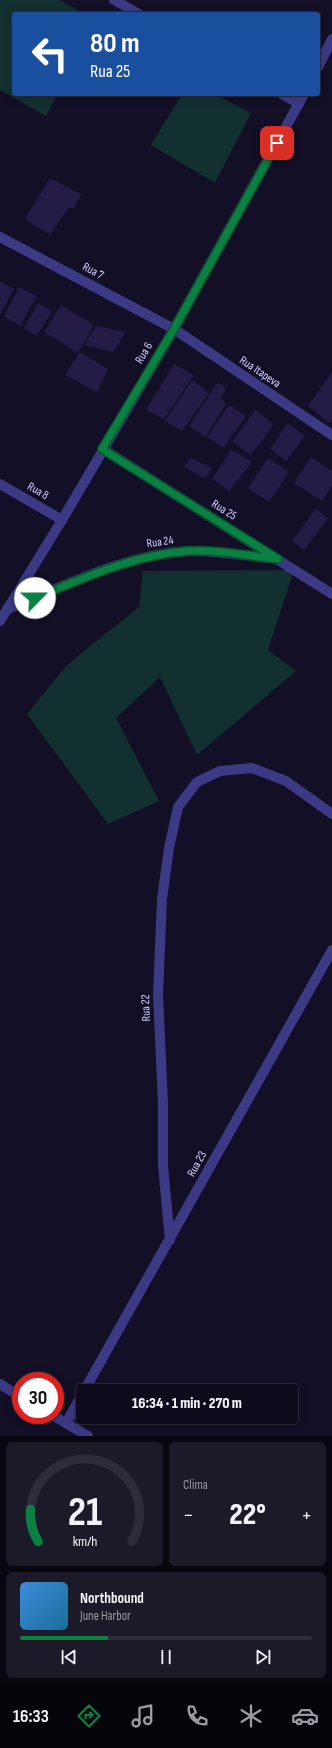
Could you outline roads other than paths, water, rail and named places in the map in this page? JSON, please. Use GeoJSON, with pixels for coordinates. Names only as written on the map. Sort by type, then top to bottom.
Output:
{"type":"FeatureCollection","features":[{"type":"Feature","properties":{"kind":"street"},"geometry":{"type":"LineString","coordinates":[[114,0],[135,12]]}},
{"type":"Feature","properties":{"kind":"street"},"geometry":{"type":"LineString","coordinates":[[320,63],[332,39]]}},
{"type":"Feature","properties":{"kind":"street"},"geometry":{"type":"LineString","coordinates":[[285,96],[299,104]]}},
{"type":"Feature","properties":{"kind":"street","name":"Rua 6"},"geometry":{"type":"LineString","coordinates":[[0,621],[62,520],[102,449],[174,329],[303,96]]}},
{"type":"Feature","properties":{"kind":"street","name":"Rua 7"},"geometry":{"type":"LineString","coordinates":[[0,237],[174,329]]}},
{"type":"Feature","properties":{"kind":"street","name":"Rua Itapeva"},"geometry":{"type":"LineString","coordinates":[[174,329],[332,435]]}},
{"type":"Feature","properties":{"kind":"street","name":"Rua 25"},"geometry":{"type":"LineString","coordinates":[[102,449],[332,594]]}},
{"type":"Feature","properties":{"kind":"street","name":"Rua 8"},"geometry":{"type":"LineString","coordinates":[[0,484],[62,520]]}},
{"type":"Feature","properties":{"kind":"street","name":"Rua 24"},"geometry":{"type":"LineString","coordinates":[[7,609],[116,565],[147,557],[187,551],[278,559]]}},
{"type":"Feature","properties":{"kind":"street","name":"Rua 22"},"geometry":{"type":"LineString","coordinates":[[170,1240],[163,1166],[163,1103],[158,994],[162,899],[169,848],[178,807],[197,782],[220,771],[252,768],[286,781],[332,814]]}},
{"type":"Feature","properties":{"kind":"street","name":"Rua 23"},"geometry":{"type":"LineString","coordinates":[[89,1384],[332,950]]}},
{"type":"Feature","properties":{"kind":"street"},"geometry":{"type":"LineString","coordinates":[[0,1384],[12,1391]]}},
{"type":"Feature","properties":{"kind":"street","name":"Rua 23"},"geometry":{"type":"LineString","coordinates":[[66,1423],[76,1406]]}},
{"type":"Feature","properties":{"kind":"street"},"geometry":{"type":"LineString","coordinates":[[66,1423],[88,1436]]}}]}
